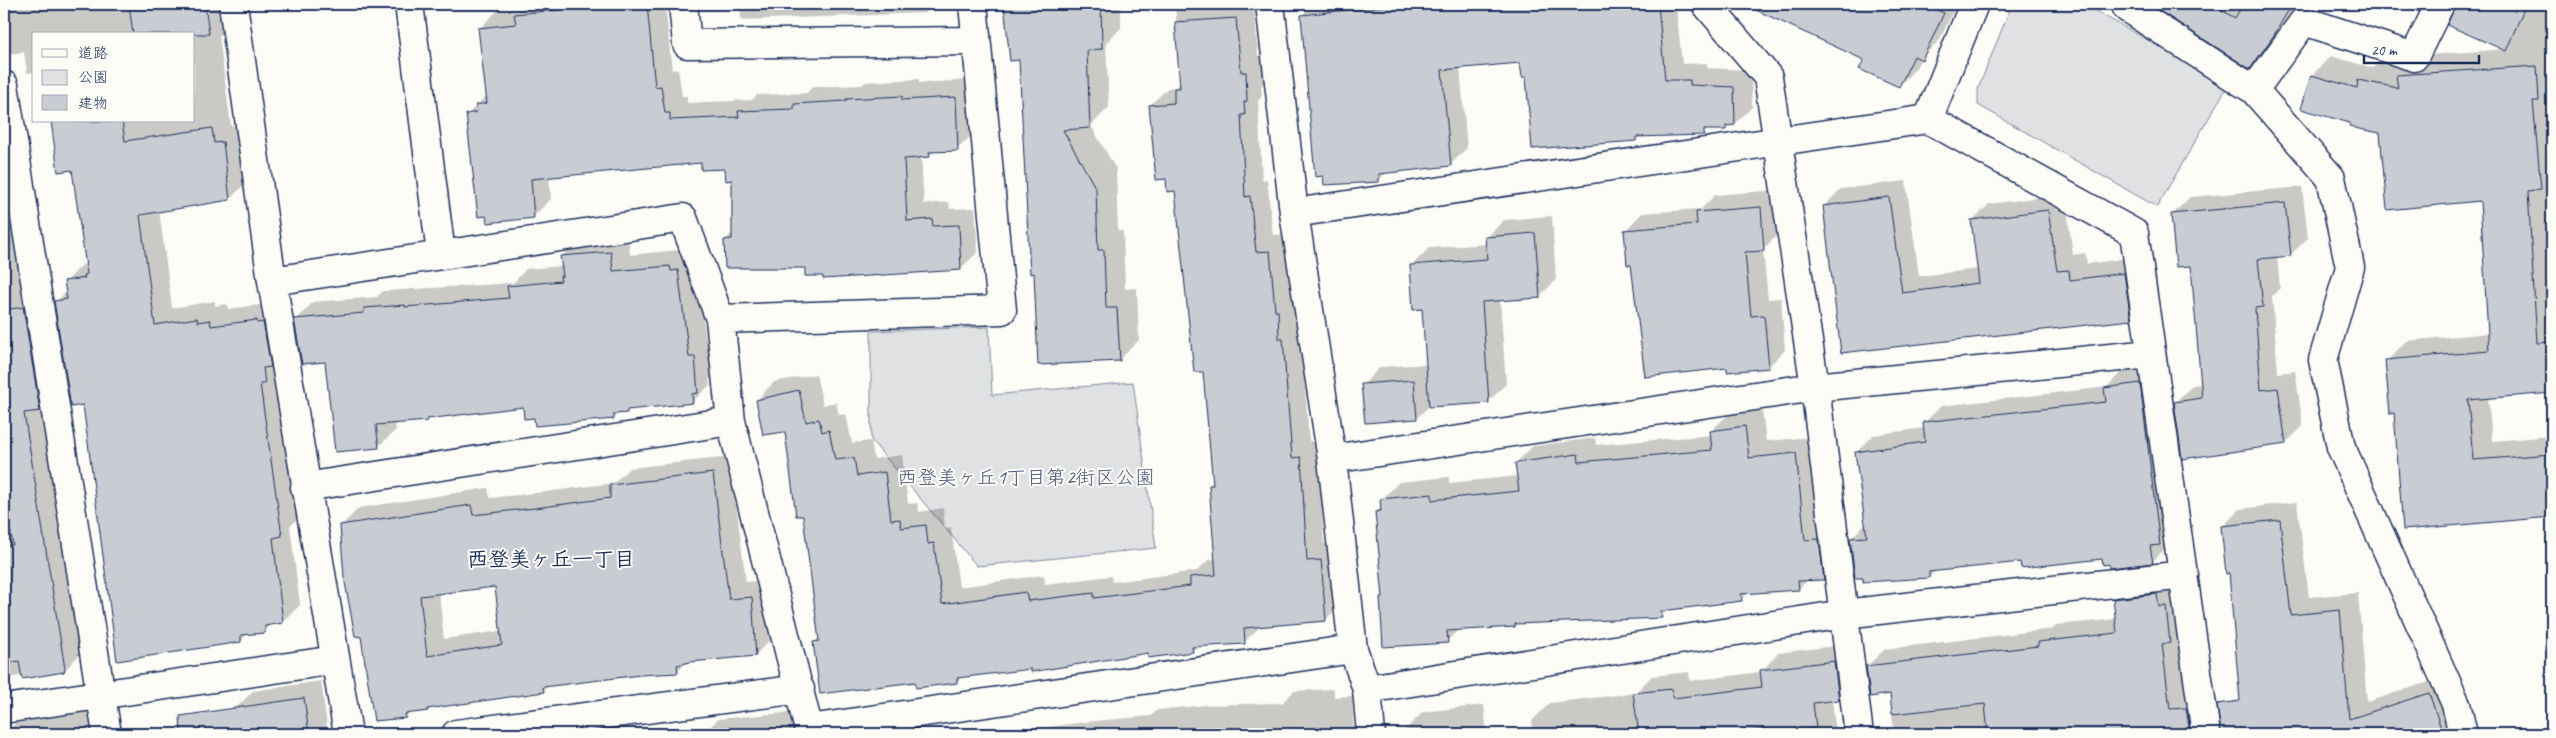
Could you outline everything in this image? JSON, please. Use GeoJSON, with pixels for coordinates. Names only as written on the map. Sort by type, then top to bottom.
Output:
{"type":"FeatureCollection","features":[{"type":"Feature","properties":{"kind":"street"},"geometry":{"type":"LineString","coordinates":[[233,4],[272,281],[305,487],[348,734]]}},
{"type":"Feature","properties":{"kind":"street"},"geometry":{"type":"LineString","coordinates":[[409,4],[441,254]]}},
{"type":"Feature","properties":{"kind":"street"},"geometry":{"type":"LineString","coordinates":[[683,4],[687,44],[976,41]]}},
{"type":"Feature","properties":{"kind":"street"},"geometry":{"type":"LineString","coordinates":[[720,319],[1002,310],[973,4]]}},
{"type":"Feature","properties":{"kind":"street"},"geometry":{"type":"LineString","coordinates":[[1270,4],[1294,213],[1332,459],[1353,649],[1367,689],[1371,734]]}},
{"type":"Feature","properties":{"kind":"street"},"geometry":{"type":"LineString","coordinates":[[1706,4],[1768,77],[1779,140],[1814,387],[1859,734]]}},
{"type":"Feature","properties":{"kind":"street"},"geometry":{"type":"LineString","coordinates":[[1928,119],[1974,4]]}},
{"type":"Feature","properties":{"kind":"street"},"geometry":{"type":"LineString","coordinates":[[2127,4],[2127,8],[2254,90],[2332,178],[2350,267],[2322,360],[2341,447],[2456,704],[2464,734]]}},
{"type":"Feature","properties":{"kind":"street"},"geometry":{"type":"LineString","coordinates":[[2254,90],[2304,21],[2414,57],[2440,4]]}},
{"type":"Feature","properties":{"kind":"street"},"geometry":{"type":"LineString","coordinates":[[4,85],[107,734]]}},
{"type":"Feature","properties":{"kind":"street"},"geometry":{"type":"LineString","coordinates":[[1294,213],[1928,119],[2134,233],[2206,734]]}},
{"type":"Feature","properties":{"kind":"street"},"geometry":{"type":"LineString","coordinates":[[272,281],[683,218],[720,319],[731,421],[810,732],[1353,649]]}},
{"type":"Feature","properties":{"kind":"street"},"geometry":{"type":"LineString","coordinates":[[1332,459],[1814,387],[2151,354]]}},
{"type":"Feature","properties":{"kind":"street"},"geometry":{"type":"LineString","coordinates":[[305,487],[731,421]]}},
{"type":"Feature","properties":{"kind":"street"},"geometry":{"type":"LineString","coordinates":[[1367,689],[1844,614],[2184,574]]}},
{"type":"Feature","properties":{"kind":"street"},"geometry":{"type":"LineString","coordinates":[[4,709],[335,660]]}},
{"type":"Feature","properties":{"kind":"street"},"geometry":{"type":"LineString","coordinates":[[456,734],[800,689]]}},
{"type":"Feature","properties":{"kind":"green space"},"geometry":{"type":"Polygon","coordinates":[[[2012,4],[2083,4],[2228,85],[2157,207],[1978,105],[1978,89],[2012,4]]]}},
{"type":"Feature","properties":{"kind":"green space","name":"西登美ヶ丘1丁目第2街区公園"},"geometry":{"type":"Polygon","coordinates":[[[989,327],[992,395],[1133,382],[1156,548],[977,566],[871,440],[871,331],[989,327]]]}},
{"type":"Feature","properties":{"kind":"building"},"geometry":{"type":"Polygon","coordinates":[[[129,4],[205,4],[209,34],[195,34],[195,32],[133,32],[129,4]]]}},
{"type":"Feature","properties":{"kind":"building"},"geometry":{"type":"Polygon","coordinates":[[[579,4],[647,4],[655,87],[661,86],[665,113],[670,113],[670,120],[739,117],[738,111],[794,109],[794,104],[846,101],[846,99],[902,96],[902,100],[956,97],[958,151],[929,152],[930,157],[904,159],[907,221],[932,219],[933,226],[959,225],[961,270],[823,279],[823,276],[805,276],[805,268],[725,268],[724,240],[732,239],[732,180],[726,181],[725,169],[701,170],[701,163],[531,179],[534,218],[487,223],[486,216],[478,217],[466,114],[477,112],[476,105],[487,103],[478,28],[516,24],[514,14],[580,8],[579,4]]]}},
{"type":"Feature","properties":{"kind":"building"},"geometry":{"type":"Polygon","coordinates":[[[1004,4],[1101,4],[1102,49],[1087,50],[1090,128],[1063,130],[1096,189],[1098,250],[1104,250],[1106,308],[1117,308],[1120,361],[1038,365],[1034,273],[1030,274],[1019,60],[1010,61],[1004,4]]]}},
{"type":"Feature","properties":{"kind":"building"},"geometry":{"type":"Polygon","coordinates":[[[1404,4],[1658,4],[1665,80],[1690,80],[1690,85],[1734,87],[1735,125],[1726,126],[1726,130],[1704,130],[1704,135],[1636,137],[1636,141],[1532,149],[1526,77],[1522,77],[1520,63],[1442,70],[1451,166],[1379,174],[1379,182],[1324,185],[1323,176],[1315,177],[1301,15],[1404,4]]]}},
{"type":"Feature","properties":{"kind":"building"},"geometry":{"type":"Polygon","coordinates":[[[1743,4],[1924,4],[1944,13],[1922,60],[1914,56],[1899,87],[1859,69],[1864,60],[1743,4]]]}},
{"type":"Feature","properties":{"kind":"building"},"geometry":{"type":"Polygon","coordinates":[[[2149,4],[2211,4],[2235,18],[2243,4],[2292,4],[2274,35],[2250,69],[2149,4]]]}},
{"type":"Feature","properties":{"kind":"building"},"geometry":{"type":"Polygon","coordinates":[[[2401,4],[2423,4],[2419,12],[2401,4]]]}},
{"type":"Feature","properties":{"kind":"building"},"geometry":{"type":"Polygon","coordinates":[[[2456,4],[2526,4],[2506,51],[2447,25],[2456,4]]]}},
{"type":"Feature","properties":{"kind":"building"},"geometry":{"type":"Polygon","coordinates":[[[1236,18],[1241,72],[1246,72],[1247,101],[1244,102],[1245,115],[1241,115],[1245,197],[1250,196],[1256,252],[1270,251],[1275,311],[1278,311],[1279,339],[1283,339],[1292,458],[1301,457],[1307,561],[1321,560],[1326,621],[1244,628],[1245,644],[1192,647],[1193,652],[1148,658],[1148,653],[1031,672],[1031,669],[957,678],[957,683],[916,688],[915,682],[820,694],[813,642],[819,641],[803,516],[796,516],[785,432],[763,435],[756,400],[799,390],[806,422],[819,419],[822,432],[829,430],[835,460],[854,458],[857,476],[885,472],[891,520],[900,519],[901,528],[926,525],[928,544],[934,543],[942,604],[1026,592],[1028,601],[1094,593],[1094,598],[1190,586],[1190,577],[1216,575],[1209,485],[1213,485],[1203,372],[1194,372],[1175,191],[1167,192],[1166,179],[1156,180],[1149,105],[1174,103],[1174,88],[1180,88],[1175,22],[1236,18]]]}},
{"type":"Feature","properties":{"kind":"building"},"geometry":{"type":"Polygon","coordinates":[[[2537,66],[2539,101],[2533,101],[2541,189],[2528,191],[2537,343],[2552,342],[2552,393],[2468,400],[2473,460],[2552,454],[2552,517],[2403,530],[2394,413],[2390,414],[2385,360],[2489,351],[2480,201],[2387,210],[2380,133],[2349,127],[2350,123],[2301,109],[2311,75],[2357,88],[2358,80],[2398,88],[2396,75],[2537,66]]]}},
{"type":"Feature","properties":{"kind":"building"},"geometry":{"type":"Polygon","coordinates":[[[51,122],[122,122],[125,141],[212,128],[214,143],[223,142],[230,200],[140,215],[155,325],[197,318],[198,322],[210,320],[211,326],[257,320],[257,323],[263,322],[271,367],[263,368],[265,384],[260,384],[282,536],[273,538],[283,623],[265,626],[265,633],[241,635],[241,642],[117,661],[83,405],[71,407],[54,301],[67,299],[64,281],[85,278],[84,275],[87,274],[72,170],[58,172],[51,122]]]}},
{"type":"Feature","properties":{"kind":"building"},"geometry":{"type":"Polygon","coordinates":[[[1889,197],[1902,293],[1979,283],[1971,220],[2048,210],[2057,271],[2069,270],[2070,280],[2124,273],[2131,320],[1841,353],[1823,206],[1889,197]]]}},
{"type":"Feature","properties":{"kind":"building"},"geometry":{"type":"Polygon","coordinates":[[[2285,203],[2291,256],[2258,259],[2263,307],[2255,308],[2261,390],[2278,388],[2286,444],[2182,459],[2174,402],[2202,398],[2191,266],[2176,267],[2171,214],[2285,203]]]}},
{"type":"Feature","properties":{"kind":"building"},"geometry":{"type":"Polygon","coordinates":[[[1761,207],[1764,251],[1745,252],[1751,316],[1764,315],[1769,368],[1727,372],[1727,368],[1645,377],[1631,265],[1627,265],[1624,230],[1697,224],[1696,212],[1761,207]]]}},
{"type":"Feature","properties":{"kind":"building"},"geometry":{"type":"Polygon","coordinates":[[[1535,233],[1540,298],[1482,302],[1489,403],[1429,407],[1422,309],[1413,310],[1410,265],[1487,259],[1485,237],[1535,233]]]}},
{"type":"Feature","properties":{"kind":"building"},"geometry":{"type":"Polygon","coordinates":[[[611,252],[613,271],[670,266],[671,271],[678,270],[689,357],[695,357],[698,393],[692,394],[693,403],[627,410],[627,413],[614,414],[614,419],[535,426],[534,418],[524,419],[523,407],[427,419],[428,421],[376,425],[379,448],[335,452],[325,362],[302,364],[294,319],[364,313],[364,308],[405,305],[405,307],[509,298],[507,286],[561,281],[560,276],[563,276],[560,256],[611,252]]]}},
{"type":"Feature","properties":{"kind":"building"},"geometry":{"type":"Polygon","coordinates":[[[23,307],[40,411],[24,413],[65,669],[64,672],[22,679],[19,661],[4,664],[4,546],[13,545],[4,498],[4,310],[23,307]]]}},
{"type":"Feature","properties":{"kind":"building"},"geometry":{"type":"Polygon","coordinates":[[[1414,380],[1417,419],[1365,423],[1361,384],[1414,380]]]}},
{"type":"Feature","properties":{"kind":"building"},"geometry":{"type":"Polygon","coordinates":[[[2140,383],[2160,545],[2150,546],[2153,563],[2109,568],[2109,564],[2103,565],[2102,559],[2021,568],[2020,562],[1929,572],[1929,578],[1863,582],[1863,578],[1855,578],[1850,538],[1867,537],[1855,452],[1925,442],[1923,422],[2106,402],[2104,388],[2140,383]]]}},
{"type":"Feature","properties":{"kind":"building"},"geometry":{"type":"Polygon","coordinates":[[[1745,426],[1749,458],[1796,453],[1805,540],[1819,539],[1824,580],[1798,581],[1799,590],[1741,594],[1742,601],[1661,611],[1662,618],[1515,624],[1515,627],[1447,631],[1448,643],[1383,647],[1380,597],[1383,597],[1375,512],[1381,511],[1380,499],[1432,494],[1432,500],[1519,491],[1515,463],[1578,454],[1579,462],[1712,450],[1710,431],[1745,426]]]}},
{"type":"Feature","properties":{"kind":"building"},"geometry":{"type":"Polygon","coordinates":[[[713,473],[729,599],[752,597],[756,656],[690,662],[677,665],[678,673],[640,675],[543,687],[544,692],[427,709],[428,711],[405,714],[406,718],[374,721],[361,637],[355,636],[344,577],[340,525],[471,505],[473,515],[610,498],[610,485],[713,473]],[[495,587],[420,596],[427,656],[502,645],[495,587]]]}},
{"type":"Feature","properties":{"kind":"building"},"geometry":{"type":"Polygon","coordinates":[[[2280,520],[2291,615],[2340,610],[2349,719],[2429,693],[2443,734],[2221,734],[2217,704],[2240,701],[2229,573],[2226,574],[2221,526],[2280,520]]]}},
{"type":"Feature","properties":{"kind":"building"},"geometry":{"type":"Polygon","coordinates":[[[2157,594],[2159,607],[2166,606],[2170,643],[2162,644],[2170,709],[2186,708],[2190,734],[1988,734],[1985,704],[1892,714],[1890,694],[1870,697],[1866,666],[2038,646],[2038,642],[2117,633],[2113,599],[2157,594]]]}},
{"type":"Feature","properties":{"kind":"building"},"geometry":{"type":"Polygon","coordinates":[[[1834,661],[1839,700],[1813,703],[1816,728],[1767,733],[1767,729],[1723,734],[1639,734],[1633,693],[1672,689],[1673,698],[1762,687],[1760,670],[1834,661]]]}},
{"type":"Feature","properties":{"kind":"building"},"geometry":{"type":"Polygon","coordinates":[[[304,698],[309,734],[181,734],[180,716],[304,698]]]}},
{"type":"Feature","properties":{"kind":"district","name":"西登美ヶ丘一丁目"},"geometry":{"type":"Point","coordinates":[551,559]}}]}
